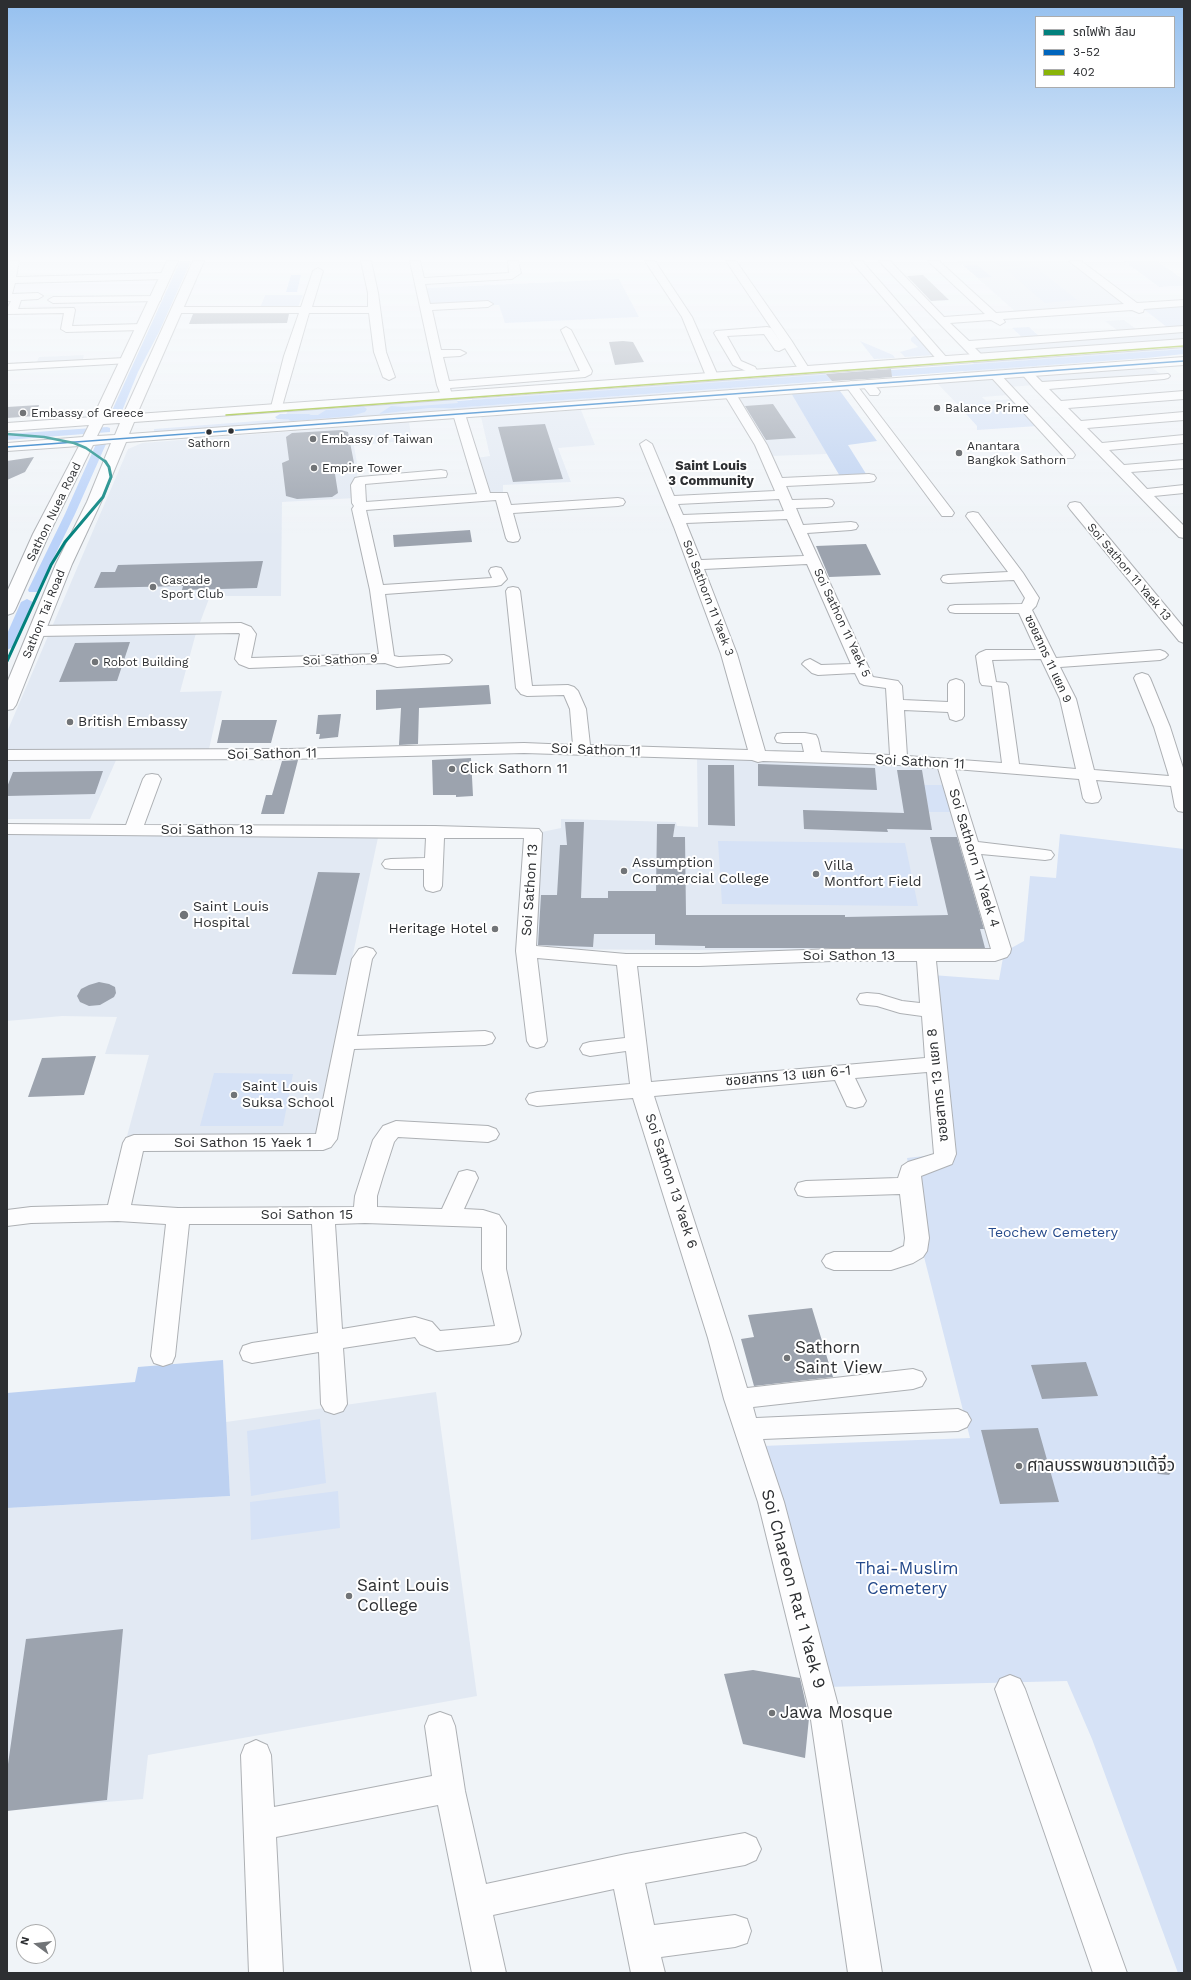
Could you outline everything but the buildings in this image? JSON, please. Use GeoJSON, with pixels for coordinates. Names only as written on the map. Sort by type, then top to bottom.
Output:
{"type":"FeatureCollection","features":[{"type":"Feature","properties":{"kind":"main road","name":"Sathon Nuea Road"},"geometry":{"type":"LineString","coordinates":[[9,601],[129,353]]}},
{"type":"Feature","properties":{"kind":"main road","name":"Sathon Tai Road"},"geometry":{"type":"LineString","coordinates":[[7,705],[55,584],[158,353]]}},
{"type":"Feature","properties":{"kind":"main road"},"geometry":{"type":"LineString","coordinates":[[7,427],[278,407],[444,390],[753,374],[1046,353]]}},
{"type":"Feature","properties":{"kind":"main road"},"geometry":{"type":"LineString","coordinates":[[7,447],[120,440],[850,385],[870,388],[1026,372],[1184,361]]}},
{"type":"Feature","properties":{"kind":"main road"},"geometry":{"type":"LineString","coordinates":[[176,435],[167,432],[163,427],[168,420],[177,415]]}},
{"type":"Feature","properties":{"kind":"main road"},"geometry":{"type":"LineString","coordinates":[[9,601],[43,591],[55,584]]}},
{"type":"Feature","properties":{"kind":"main road"},"geometry":{"type":"LineString","coordinates":[[9,601],[32,599],[40,600],[47,606]]}},
{"type":"Feature","properties":{"kind":"street"},"geometry":{"type":"LineString","coordinates":[[278,407],[291,353]]}},
{"type":"Feature","properties":{"kind":"street"},"geometry":{"type":"LineString","coordinates":[[381,353],[389,377]]}},
{"type":"Feature","properties":{"kind":"street"},"geometry":{"type":"LineString","coordinates":[[450,353],[436,354],[444,390],[586,374],[577,353]]}},
{"type":"Feature","properties":{"kind":"street"},"geometry":{"type":"LineString","coordinates":[[702,353],[712,376]]}},
{"type":"Feature","properties":{"kind":"street"},"geometry":{"type":"LineString","coordinates":[[731,353],[737,363],[751,369],[753,374]]}},
{"type":"Feature","properties":{"kind":"street"},"geometry":{"type":"LineString","coordinates":[[793,353],[804,370]]}},
{"type":"Feature","properties":{"kind":"street"},"geometry":{"type":"LineString","coordinates":[[937,353],[943,360]]}},
{"type":"Feature","properties":{"kind":"street"},"geometry":{"type":"LineString","coordinates":[[974,353],[978,358]]}},
{"type":"Feature","properties":{"kind":"street"},"geometry":{"type":"LineString","coordinates":[[7,366],[125,361]]}},
{"type":"Feature","properties":{"kind":"street"},"geometry":{"type":"LineString","coordinates":[[1148,363],[1184,394]]}},
{"type":"Feature","properties":{"kind":"street"},"geometry":{"type":"LineString","coordinates":[[1026,372],[1097,447],[1184,534]]}},
{"type":"Feature","properties":{"kind":"street"},"geometry":{"type":"LineString","coordinates":[[995,375],[1069,455]]}},
{"type":"Feature","properties":{"kind":"street"},"geometry":{"type":"LineString","coordinates":[[1038,386],[1164,376]]}},
{"type":"Feature","properties":{"kind":"street"},"geometry":{"type":"LineString","coordinates":[[850,385],[947,513]]}},
{"type":"Feature","properties":{"kind":"street","name":"Soi Sathon 11 Yaek 5"},"geometry":{"type":"LineString","coordinates":[[730,394],[757,438],[867,681],[890,683],[894,686],[899,760]]}},
{"type":"Feature","properties":{"kind":"street"},"geometry":{"type":"LineString","coordinates":[[1058,405],[1184,394]]}},
{"type":"Feature","properties":{"kind":"street"},"geometry":{"type":"LineString","coordinates":[[459,414],[484,496]]}},
{"type":"Feature","properties":{"kind":"street"},"geometry":{"type":"LineString","coordinates":[[1076,425],[1184,416]]}},
{"type":"Feature","properties":{"kind":"street"},"geometry":{"type":"LineString","coordinates":[[1097,447],[1184,439]]}},
{"type":"Feature","properties":{"kind":"street","name":"Soi Sathorn 11 Yaek 3"},"geometry":{"type":"LineString","coordinates":[[646,444],[677,519],[729,654],[758,757]]}},
{"type":"Feature","properties":{"kind":"street"},"geometry":{"type":"LineString","coordinates":[[1120,469],[1184,464]]}},
{"type":"Feature","properties":{"kind":"street","name":"Soi Sathon 9"},"geometry":{"type":"LineString","coordinates":[[37,631],[241,628],[246,630],[248,634],[243,659],[244,662],[386,658],[387,654],[377,590],[359,509],[361,506],[359,504],[358,485],[360,482],[372,479],[441,474]]}},
{"type":"Feature","properties":{"kind":"street"},"geometry":{"type":"LineString","coordinates":[[778,482],[869,478]]}},
{"type":"Feature","properties":{"kind":"street"},"geometry":{"type":"LineString","coordinates":[[1143,493],[1184,489]]}},
{"type":"Feature","properties":{"kind":"street"},"geometry":{"type":"LineString","coordinates":[[504,503],[571,493]]}},
{"type":"Feature","properties":{"kind":"street"},"geometry":{"type":"LineString","coordinates":[[361,506],[484,496],[504,503],[618,502]]}},
{"type":"Feature","properties":{"kind":"street"},"geometry":{"type":"LineString","coordinates":[[669,500],[791,511],[852,526]]}},
{"type":"Feature","properties":{"kind":"street"},"geometry":{"type":"LineString","coordinates":[[504,503],[513,538]]}},
{"type":"Feature","properties":{"kind":"street"},"geometry":{"type":"LineString","coordinates":[[677,519],[791,511],[828,503]]}},
{"type":"Feature","properties":{"kind":"street","name":"Soi Sathon 11 Yaek 13"},"geometry":{"type":"LineString","coordinates":[[1075,506],[1184,638]]}},
{"type":"Feature","properties":{"kind":"street","name":"ซอยสาทร 11 แยก 9"},"geometry":{"type":"LineString","coordinates":[[973,516],[1018,576],[1032,598],[1029,606],[1024,608],[1070,703],[1092,798]]}},
{"type":"Feature","properties":{"kind":"street"},"geometry":{"type":"LineString","coordinates":[[1168,518],[1184,516]]}},
{"type":"Feature","properties":{"kind":"street"},"geometry":{"type":"LineString","coordinates":[[695,566],[812,560]]}},
{"type":"Feature","properties":{"kind":"street"},"geometry":{"type":"LineString","coordinates":[[377,590],[496,582],[500,579],[496,571]]}},
{"type":"Feature","properties":{"kind":"street"},"geometry":{"type":"LineString","coordinates":[[948,578],[1018,576]]}},
{"type":"Feature","properties":{"kind":"street"},"geometry":{"type":"LineString","coordinates":[[513,591],[524,688],[527,691],[568,690],[572,694],[578,709],[582,750]]}},
{"type":"Feature","properties":{"kind":"street"},"geometry":{"type":"LineString","coordinates":[[955,609],[1024,608]]}},
{"type":"Feature","properties":{"kind":"street"},"geometry":{"type":"LineString","coordinates":[[1011,768],[994,684],[984,656],[1049,659],[1160,655]]}},
{"type":"Feature","properties":{"kind":"street"},"geometry":{"type":"LineString","coordinates":[[386,658],[397,662],[444,660]]}},
{"type":"Feature","properties":{"kind":"street"},"geometry":{"type":"LineString","coordinates":[[810,664],[818,670],[860,668]]}},
{"type":"Feature","properties":{"kind":"street"},"geometry":{"type":"LineString","coordinates":[[1142,678],[1182,782],[1184,807]]}},
{"type":"Feature","properties":{"kind":"street"},"geometry":{"type":"LineString","coordinates":[[895,705],[956,712],[956,684]]}},
{"type":"Feature","properties":{"kind":"street"},"geometry":{"type":"LineString","coordinates":[[783,738],[810,739],[813,758]]}},
{"type":"Feature","properties":{"kind":"street","name":"Soi Sathon 11"},"geometry":{"type":"LineString","coordinates":[[7,755],[289,754],[524,748],[758,757],[899,760],[1182,782]]}},
{"type":"Feature","properties":{"kind":"street","name":"Soi Sathorn 11 Yaek 4"},"geometry":{"type":"LineString","coordinates":[[946,764],[1001,949],[1000,953]]}},
{"type":"Feature","properties":{"kind":"street"},"geometry":{"type":"LineString","coordinates":[[133,830],[152,779]]}},
{"type":"Feature","properties":{"kind":"street","name":"Soi Sathon 13"},"geometry":{"type":"LineString","coordinates":[[7,829],[435,831],[534,833],[526,951],[626,960],[699,960],[832,955],[995,955],[1000,953]]}},
{"type":"Feature","properties":{"kind":"street"},"geometry":{"type":"LineString","coordinates":[[433,886],[435,831]]}},
{"type":"Feature","properties":{"kind":"street"},"geometry":{"type":"LineString","coordinates":[[971,847],[1045,854]]}},
{"type":"Feature","properties":{"kind":"street"},"geometry":{"type":"LineString","coordinates":[[391,864],[434,863]]}},
{"type":"Feature","properties":{"kind":"street"},"geometry":{"type":"LineString","coordinates":[[526,951],[537,1041]]}},
{"type":"Feature","properties":{"kind":"street","name":"Soi Sathon 15 Yaek 1"},"geometry":{"type":"LineString","coordinates":[[118,1213],[134,1144],[323,1142],[326,1139],[362,958],[366,952]]}},
{"type":"Feature","properties":{"kind":"street","name":"ซอยสาทร 13 แยก 8"},"geometry":{"type":"LineString","coordinates":[[834,1261],[891,1261],[905,1257],[916,1251],[917,1238],[910,1172],[916,1168],[944,1158],[945,1154],[935,1064],[926,956]]}},
{"type":"Feature","properties":{"kind":"street","name":"Soi Sathon 13 Yaek 6"},"geometry":{"type":"LineString","coordinates":[[626,960],[641,1088],[720,1338],[737,1399]]}},
{"type":"Feature","properties":{"kind":"street"},"geometry":{"type":"LineString","coordinates":[[867,999],[879,1000],[900,1008],[931,1010]]}},
{"type":"Feature","properties":{"kind":"street"},"geometry":{"type":"LineString","coordinates":[[345,1044],[485,1038]]}},
{"type":"Feature","properties":{"kind":"street"},"geometry":{"type":"LineString","coordinates":[[590,1049],[635,1043]]}},
{"type":"Feature","properties":{"kind":"street","name":"ซอยสาทร 13 แยก 6-1"},"geometry":{"type":"LineString","coordinates":[[537,1099],[641,1088],[935,1064]]}},
{"type":"Feature","properties":{"kind":"street"},"geometry":{"type":"LineString","coordinates":[[842,1072],[855,1101]]}},
{"type":"Feature","properties":{"kind":"street"},"geometry":{"type":"LineString","coordinates":[[365,1215],[366,1196],[372,1176],[384,1140],[391,1131],[396,1129],[488,1134]]}},
{"type":"Feature","properties":{"kind":"street"},"geometry":{"type":"LineString","coordinates":[[449,1218],[467,1178]]}},
{"type":"Feature","properties":{"kind":"street"},"geometry":{"type":"LineString","coordinates":[[806,1189],[911,1186]]}},
{"type":"Feature","properties":{"kind":"street","name":"Soi Sathon 15"},"geometry":{"type":"LineString","coordinates":[[7,1218],[31,1215],[118,1213],[178,1216],[365,1215],[483,1218],[491,1221],[494,1226],[494,1269],[509,1334],[437,1341],[429,1337],[423,1329],[415,1328],[330,1340]]}},
{"type":"Feature","properties":{"kind":"street"},"geometry":{"type":"LineString","coordinates":[[323,1215],[334,1404]]}},
{"type":"Feature","properties":{"kind":"street"},"geometry":{"type":"LineString","coordinates":[[163,1356],[178,1216]]}},
{"type":"Feature","properties":{"kind":"street"},"geometry":{"type":"LineString","coordinates":[[252,1353],[330,1340]]}},
{"type":"Feature","properties":{"kind":"street"},"geometry":{"type":"LineString","coordinates":[[737,1399],[913,1379]]}},
{"type":"Feature","properties":{"kind":"street","name":"Soi Chareon Rat 1 Yaek 9"},"geometry":{"type":"LineString","coordinates":[[737,1399],[771,1502],[825,1713],[865,1973]]}},
{"type":"Feature","properties":{"kind":"street"},"geometry":{"type":"LineString","coordinates":[[747,1429],[958,1420]]}},
{"type":"Feature","properties":{"kind":"street"},"geometry":{"type":"LineString","coordinates":[[1010,1689],[1110,1973]]}},
{"type":"Feature","properties":{"kind":"street"},"geometry":{"type":"LineString","coordinates":[[440,1726],[450,1788],[488,1973]]}},
{"type":"Feature","properties":{"kind":"street"},"geometry":{"type":"LineString","coordinates":[[256,1755],[266,1973]]}},
{"type":"Feature","properties":{"kind":"street"},"geometry":{"type":"LineString","coordinates":[[259,1825],[450,1788]]}},
{"type":"Feature","properties":{"kind":"street"},"geometry":{"type":"LineString","coordinates":[[474,1902],[626,1870],[745,1849]]}},
{"type":"Feature","properties":{"kind":"street"},"geometry":{"type":"LineString","coordinates":[[626,1870],[645,1958],[735,1931]]}},
{"type":"Feature","properties":{"kind":"shaded area"},"geometry":{"type":"Polygon","coordinates":[[[138,353],[148,353],[138,372],[120,416],[111,417],[110,415],[138,353]]]}},
{"type":"Feature","properties":{"kind":"shaded area"},"geometry":{"type":"Polygon","coordinates":[[[970,353],[1009,353],[972,356],[970,353]]]}},
{"type":"Feature","properties":{"kind":"shaded area"},"geometry":{"type":"Polygon","coordinates":[[[1122,353],[1184,353],[1146,358],[452,408],[429,408],[379,414],[391,406],[405,407],[458,403],[457,401],[1122,353]]]}},
{"type":"Feature","properties":{"kind":"shaded area"},"geometry":{"type":"Polygon","coordinates":[[[84,355],[82,362],[36,364],[39,357],[84,355]]]}},
{"type":"Feature","properties":{"kind":"shaded area"},"geometry":{"type":"Polygon","coordinates":[[[1148,365],[1162,375],[1010,387],[1000,376],[1148,365]]]}},
{"type":"Feature","properties":{"kind":"shaded area"},"geometry":{"type":"Polygon","coordinates":[[[995,378],[1009,395],[982,397],[986,401],[1015,399],[1024,409],[995,411],[988,403],[958,405],[937,383],[995,378]]]}},
{"type":"Feature","properties":{"kind":"shaded area"},"geometry":{"type":"Polygon","coordinates":[[[840,391],[877,441],[848,445],[868,477],[841,478],[791,393],[840,391]]]}},
{"type":"Feature","properties":{"kind":"shaded area"},"geometry":{"type":"Polygon","coordinates":[[[791,393],[827,454],[771,456],[738,398],[791,393]]]}},
{"type":"Feature","properties":{"kind":"shaded area"},"geometry":{"type":"Polygon","coordinates":[[[364,407],[367,409],[365,412],[351,416],[289,420],[290,416],[295,415],[318,415],[326,410],[364,407]]]}},
{"type":"Feature","properties":{"kind":"shaded area"},"geometry":{"type":"Polygon","coordinates":[[[581,410],[595,445],[558,448],[571,482],[503,485],[503,494],[486,495],[476,458],[490,456],[481,417],[581,410]]]}},
{"type":"Feature","properties":{"kind":"shaded area"},"geometry":{"type":"Polygon","coordinates":[[[409,422],[412,440],[354,446],[358,468],[355,498],[282,502],[281,596],[210,596],[196,633],[180,692],[222,691],[209,749],[121,749],[90,819],[7,819],[7,732],[128,449],[142,443],[409,422]]]}},
{"type":"Feature","properties":{"kind":"shaded area"},"geometry":{"type":"Polygon","coordinates":[[[697,758],[942,766],[984,929],[992,952],[531,949],[537,833],[561,828],[561,819],[676,822],[677,826],[698,827],[697,758]]]}},
{"type":"Feature","properties":{"kind":"shaded area","name":"Saint Louis Hospital"},"geometry":{"type":"Polygon","coordinates":[[[379,833],[344,996],[338,1050],[321,1141],[127,1136],[149,1055],[105,1054],[117,1017],[62,1016],[7,1021],[7,834],[379,833]]]}},
{"type":"Feature","properties":{"kind":"shaded area"},"geometry":{"type":"Polygon","coordinates":[[[223,1360],[230,1496],[7,1508],[7,1393],[135,1382],[138,1367],[223,1360]]]}},
{"type":"Feature","properties":{"kind":"shaded area"},"geometry":{"type":"Polygon","coordinates":[[[436,1392],[477,1696],[148,1755],[143,1799],[7,1810],[7,1508],[230,1496],[226,1422],[436,1392]]]}},
{"type":"Feature","properties":{"kind":"green space"},"geometry":{"type":"Polygon","coordinates":[[[870,353],[889,353],[895,358],[874,359],[870,353]]]}},
{"type":"Feature","properties":{"kind":"green space"},"geometry":{"type":"Polygon","coordinates":[[[901,353],[934,353],[935,355],[905,357],[901,353]]]}},
{"type":"Feature","properties":{"kind":"green space"},"geometry":{"type":"Polygon","coordinates":[[[1094,353],[1125,353],[974,364],[972,362],[1094,353]]]}},
{"type":"Feature","properties":{"kind":"green space"},"geometry":{"type":"Polygon","coordinates":[[[1146,358],[965,373],[963,371],[1146,358]]]}},
{"type":"Feature","properties":{"kind":"green space"},"geometry":{"type":"Polygon","coordinates":[[[825,373],[827,375],[589,393],[472,400],[472,399],[825,373]]]}},
{"type":"Feature","properties":{"kind":"green space"},"geometry":{"type":"Polygon","coordinates":[[[818,383],[154,432],[154,429],[283,419],[288,411],[457,399],[460,407],[463,407],[818,383]]]}},
{"type":"Feature","properties":{"kind":"green space"},"geometry":{"type":"Polygon","coordinates":[[[988,403],[995,411],[1024,409],[1038,426],[977,430],[977,426],[958,405],[988,403]]]}},
{"type":"Feature","properties":{"kind":"green space"},"geometry":{"type":"Polygon","coordinates":[[[924,785],[947,785],[953,812],[929,812],[924,785]]]}},
{"type":"Feature","properties":{"kind":"green space","name":"Teochew Cemetery"},"geometry":{"type":"Polygon","coordinates":[[[1060,834],[1184,849],[1184,1973],[1178,1973],[1092,1739],[1067,1681],[826,1687],[762,1446],[970,1438],[921,1245],[907,1158],[950,1153],[932,975],[999,980],[1004,952],[1024,941],[1030,876],[1056,878],[1060,834]]]}},
{"type":"Feature","properties":{"kind":"green space","name":"Villa Montfort Field"},"geometry":{"type":"Polygon","coordinates":[[[718,841],[905,843],[918,906],[722,904],[718,841]]]}},
{"type":"Feature","properties":{"kind":"green space"},"geometry":{"type":"Polygon","coordinates":[[[214,1073],[293,1074],[283,1126],[200,1126],[214,1073]]]}},
{"type":"Feature","properties":{"kind":"green space"},"geometry":{"type":"Polygon","coordinates":[[[320,1419],[326,1483],[251,1496],[247,1431],[320,1419]]]}},
{"type":"Feature","properties":{"kind":"green space"},"geometry":{"type":"Polygon","coordinates":[[[338,1491],[340,1528],[251,1540],[250,1502],[338,1491]]]}},
{"type":"Feature","properties":{"kind":"waterway"},"geometry":{"type":"LineString","coordinates":[[280,417],[309,417]]}},
{"type":"Feature","properties":{"kind":"waterway"},"geometry":{"type":"LineString","coordinates":[[7,437],[107,430]]}},
{"type":"Feature","properties":{"kind":"waterway"},"geometry":{"type":"LineString","coordinates":[[33,590],[70,514],[101,444]]}},
{"type":"Feature","properties":{"kind":"waterway"},"geometry":{"type":"LineString","coordinates":[[7,647],[27,602]]}},
{"type":"Feature","properties":{"kind":"metro line","name":"สีลม"},"geometry":{"type":"LineString","coordinates":[[7,434],[44,437],[74,443],[86,448],[104,460],[109,467],[111,477],[103,497],[65,542],[51,565],[7,661]]}},
{"type":"Feature","properties":{"kind":"transit line","name":"402"},"geometry":{"type":"LineString","coordinates":[[226,415],[1081,353]]}},
{"type":"Feature","properties":{"kind":"transit line","name":"3-52"},"geometry":{"type":"LineString","coordinates":[[7,447],[1184,361]]}},
{"type":"Feature","properties":{"kind":"place","name":"Balance Prime"},"geometry":{"type":"Point","coordinates":[937,408]}},
{"type":"Feature","properties":{"kind":"place","name":"Embassy of Greece"},"geometry":{"type":"Point","coordinates":[23,413]}},
{"type":"Feature","properties":{"kind":"place","name":"Sathorn"},"geometry":{"type":"Point","coordinates":[209,432]}},
{"type":"Feature","properties":{"kind":"place","name":"Embassy of Taiwan"},"geometry":{"type":"Point","coordinates":[313,439]}},
{"type":"Feature","properties":{"kind":"place","name":"Anantara Bangkok Sathorn"},"geometry":{"type":"Point","coordinates":[959,453]}},
{"type":"Feature","properties":{"kind":"place","name":"Empire Tower"},"geometry":{"type":"Point","coordinates":[314,468]}},
{"type":"Feature","properties":{"kind":"place","name":"Cascade Sport Club"},"geometry":{"type":"Point","coordinates":[153,587]}},
{"type":"Feature","properties":{"kind":"place","name":"Robot Building"},"geometry":{"type":"Point","coordinates":[95,662]}},
{"type":"Feature","properties":{"kind":"place","name":"British Embassy"},"geometry":{"type":"Point","coordinates":[70,722]}},
{"type":"Feature","properties":{"kind":"place","name":"Click Sathorn 11"},"geometry":{"type":"Point","coordinates":[452,769]}},
{"type":"Feature","properties":{"kind":"place","name":"Assumption Commercial College"},"geometry":{"type":"Point","coordinates":[624,871]}},
{"type":"Feature","properties":{"kind":"place","name":"Villa Montfort Field"},"geometry":{"type":"Point","coordinates":[816,874]}},
{"type":"Feature","properties":{"kind":"place","name":"Saint Louis Hospital"},"geometry":{"type":"Point","coordinates":[184,915]}},
{"type":"Feature","properties":{"kind":"place","name":"Heritage Hotel"},"geometry":{"type":"Point","coordinates":[495,929]}},
{"type":"Feature","properties":{"kind":"place","name":"Saint Louis Suksa School"},"geometry":{"type":"Point","coordinates":[234,1095]}},
{"type":"Feature","properties":{"kind":"place","name":"Sathorn Saint View"},"geometry":{"type":"Point","coordinates":[787,1358]}},
{"type":"Feature","properties":{"kind":"place","name":"ศาลบรรพชนชาวแต้จิ๋ว"},"geometry":{"type":"Point","coordinates":[1019,1466]}},
{"type":"Feature","properties":{"kind":"place","name":"Saint Louis College"},"geometry":{"type":"Point","coordinates":[349,1596]}},
{"type":"Feature","properties":{"kind":"place","name":"Jawa Mosque"},"geometry":{"type":"Point","coordinates":[772,1713]}},
{"type":"Feature","properties":{"kind":"district","name":"Saint Louis 3 Community"},"geometry":{"type":"Point","coordinates":[711,474]}},
{"type":"Feature","properties":{"kind":"park label","name":"Thai-Muslim Cemetery"},"geometry":{"type":"Point","coordinates":[907,1579]}}]}
